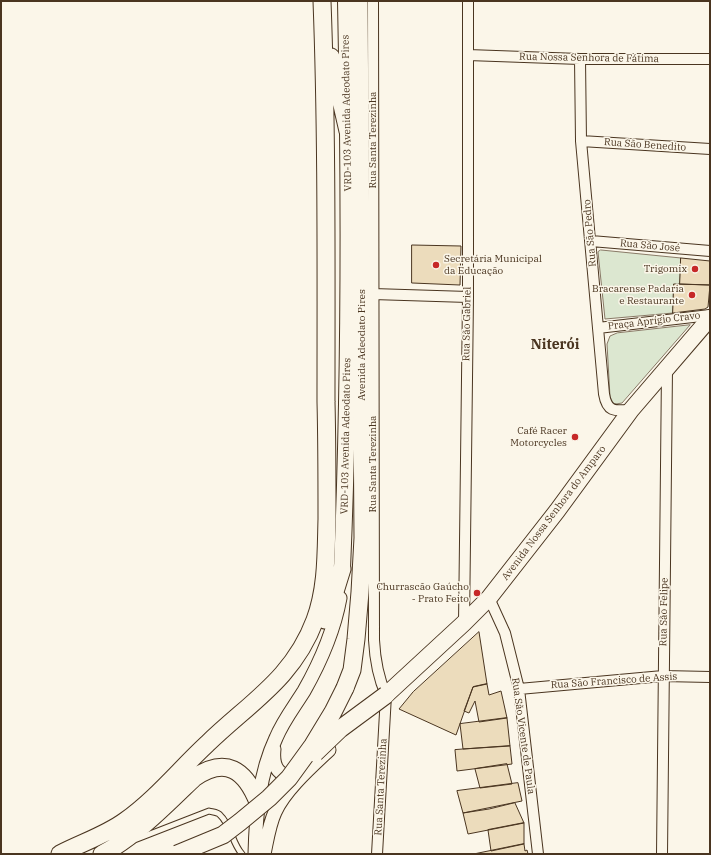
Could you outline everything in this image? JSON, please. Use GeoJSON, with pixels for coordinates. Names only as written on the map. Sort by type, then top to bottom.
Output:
{"type":"FeatureCollection","features":[{"type":"Feature","properties":{"kind":"highway"},"geometry":{"type":"LineString","coordinates":[[288,668],[306,638],[314,621],[323,588],[326,550],[322,1]]}},
{"type":"Feature","properties":{"kind":"highway","name":"Avenida Adeodato Pires"},"geometry":{"type":"LineString","coordinates":[[297,776],[345,688],[352,670],[356,639],[362,545],[359,1]]}},
{"type":"Feature","properties":{"kind":"highway"},"geometry":{"type":"LineString","coordinates":[[323,26],[348,131]]}},
{"type":"Feature","properties":{"kind":"highway"},"geometry":{"type":"LineString","coordinates":[[60,854],[125,821],[158,793],[210,741],[274,685],[288,668],[307,650],[320,633],[329,611],[342,569]]}},
{"type":"Feature","properties":{"kind":"highway"},"geometry":{"type":"LineString","coordinates":[[177,854],[223,835],[297,776],[340,729],[386,695]]}},
{"type":"Feature","properties":{"kind":"highway"},"geometry":{"type":"LineString","coordinates":[[106,852],[128,837],[194,778],[205,771],[216,768],[228,768],[238,772],[247,780],[253,789],[258,802]]}},
{"type":"Feature","properties":{"kind":"main road","name":"VRD-103 Avenida Adeodato Pires"},"geometry":{"type":"LineString","coordinates":[[342,569],[347,426],[348,131],[346,1]]}},
{"type":"Feature","properties":{"kind":"main road","name":"Avenida Nossa Senhora do Amparo"},"geometry":{"type":"LineString","coordinates":[[386,695],[489,598],[557,511],[631,410],[710,317]]}},
{"type":"Feature","properties":{"kind":"street","name":"Rua Santa Terezinha"},"geometry":{"type":"LineString","coordinates":[[373,1],[374,640],[375,660],[379,679],[386,695],[377,854]]}},
{"type":"Feature","properties":{"kind":"street","name":"Rua São Gabriel"},"geometry":{"type":"LineString","coordinates":[[464,623],[468,297],[468,1]]}},
{"type":"Feature","properties":{"kind":"street","name":"Rua Nossa Senhora de Fátima"},"geometry":{"type":"LineString","coordinates":[[468,55],[580,59],[710,59]]}},
{"type":"Feature","properties":{"kind":"street","name":"Rua São Pedro"},"geometry":{"type":"LineString","coordinates":[[580,59],[581,141],[604,394],[606,404],[615,411],[631,410]]}},
{"type":"Feature","properties":{"kind":"street","name":"Rua São Benedito"},"geometry":{"type":"LineString","coordinates":[[581,141],[710,149]]}},
{"type":"Feature","properties":{"kind":"street","name":"Rua São José"},"geometry":{"type":"LineString","coordinates":[[591,241],[710,251]]}},
{"type":"Feature","properties":{"kind":"street"},"geometry":{"type":"LineString","coordinates":[[373,294],[468,297]]}},
{"type":"Feature","properties":{"kind":"street","name":"Praça Aprígio Cravo"},"geometry":{"type":"LineString","coordinates":[[598,328],[710,317]]}},
{"type":"Feature","properties":{"kind":"street","name":"Rua São Felipe"},"geometry":{"type":"LineString","coordinates":[[662,854],[667,369]]}},
{"type":"Feature","properties":{"kind":"street","name":"VRD-103 Avenida Adeodato Pires"},"geometry":{"type":"LineString","coordinates":[[255,854],[258,802],[262,778],[269,755],[276,738],[309,680],[329,639],[339,604],[342,569]]}},
{"type":"Feature","properties":{"kind":"street","name":"Rua São Vicente de Paula"},"geometry":{"type":"LineString","coordinates":[[489,598],[505,633],[518,689],[538,854]]}},
{"type":"Feature","properties":{"kind":"street","name":"Rua São Francisco de Assis"},"geometry":{"type":"LineString","coordinates":[[518,689],[664,676],[710,677]]}},
{"type":"Feature","properties":{"kind":"street"},"geometry":{"type":"LineString","coordinates":[[264,854],[275,812],[297,776],[283,775],[278,771],[275,764],[274,752],[276,738]]}},
{"type":"Feature","properties":{"kind":"lane"},"geometry":{"type":"LineString","coordinates":[[106,852],[209,811],[220,814],[226,822],[238,849],[242,854]]}},
{"type":"Feature","properties":{"kind":"green space"},"geometry":{"type":"Polygon","coordinates":[[[601,250],[681,258],[680,284],[674,285],[673,313],[605,319],[598,252],[601,250]]]}},
{"type":"Feature","properties":{"kind":"green space"},"geometry":{"type":"Polygon","coordinates":[[[690,325],[622,403],[613,403],[610,397],[607,344],[610,336],[617,333],[690,325]]]}},
{"type":"Feature","properties":{"kind":"building","name":"Secretária Municipal da Educação"},"geometry":{"type":"Polygon","coordinates":[[[412,245],[461,246],[460,285],[412,283],[412,245]]]}},
{"type":"Feature","properties":{"kind":"building","name":"Trigomix"},"geometry":{"type":"Polygon","coordinates":[[[681,258],[710,261],[710,285],[680,284],[681,258]]]}},
{"type":"Feature","properties":{"kind":"building","name":"Bracarense Padaria e Restaurante"},"geometry":{"type":"Polygon","coordinates":[[[674,284],[710,285],[708,307],[705,309],[673,313],[674,284]]]}},
{"type":"Feature","properties":{"kind":"building"},"geometry":{"type":"Polygon","coordinates":[[[479,632],[487,684],[473,687],[456,735],[399,709],[413,692],[479,632]]]}},
{"type":"Feature","properties":{"kind":"building"},"geometry":{"type":"Polygon","coordinates":[[[487,684],[489,695],[501,691],[507,718],[479,722],[475,701],[469,713],[464,711],[473,687],[487,684]]]}},
{"type":"Feature","properties":{"kind":"building"},"geometry":{"type":"Polygon","coordinates":[[[507,718],[510,746],[463,749],[460,724],[507,718]]]}},
{"type":"Feature","properties":{"kind":"building"},"geometry":{"type":"Polygon","coordinates":[[[510,746],[512,764],[457,771],[455,750],[510,746]]]}},
{"type":"Feature","properties":{"kind":"building"},"geometry":{"type":"Polygon","coordinates":[[[507,764],[512,784],[480,788],[475,769],[507,764]]]}},
{"type":"Feature","properties":{"kind":"building"},"geometry":{"type":"Polygon","coordinates":[[[518,783],[522,801],[463,813],[457,791],[518,783]]]}},
{"type":"Feature","properties":{"kind":"building"},"geometry":{"type":"Polygon","coordinates":[[[515,803],[524,823],[468,834],[463,813],[515,803]]]}},
{"type":"Feature","properties":{"kind":"building"},"geometry":{"type":"Polygon","coordinates":[[[524,823],[524,844],[491,851],[488,830],[524,823]]]}},
{"type":"Feature","properties":{"kind":"building"},"geometry":{"type":"Polygon","coordinates":[[[524,844],[525,851],[527,850],[528,854],[474,854],[524,844]]]}},
{"type":"Feature","properties":{"kind":"place","name":"Secretária Municipal da Educação"},"geometry":{"type":"Point","coordinates":[436,265]}},
{"type":"Feature","properties":{"kind":"place","name":"Trigomix"},"geometry":{"type":"Point","coordinates":[695,269]}},
{"type":"Feature","properties":{"kind":"place","name":"Bracarense Padaria e Restaurante"},"geometry":{"type":"Point","coordinates":[692,295]}},
{"type":"Feature","properties":{"kind":"place","name":"Café Racer Motorcycles"},"geometry":{"type":"Point","coordinates":[575,437]}},
{"type":"Feature","properties":{"kind":"place","name":"Churrascão Gaúcho - Prato Feito"},"geometry":{"type":"Point","coordinates":[477,593]}},
{"type":"Feature","properties":{"kind":"district","name":"Niterói"},"geometry":{"type":"Point","coordinates":[555,345]}}]}
